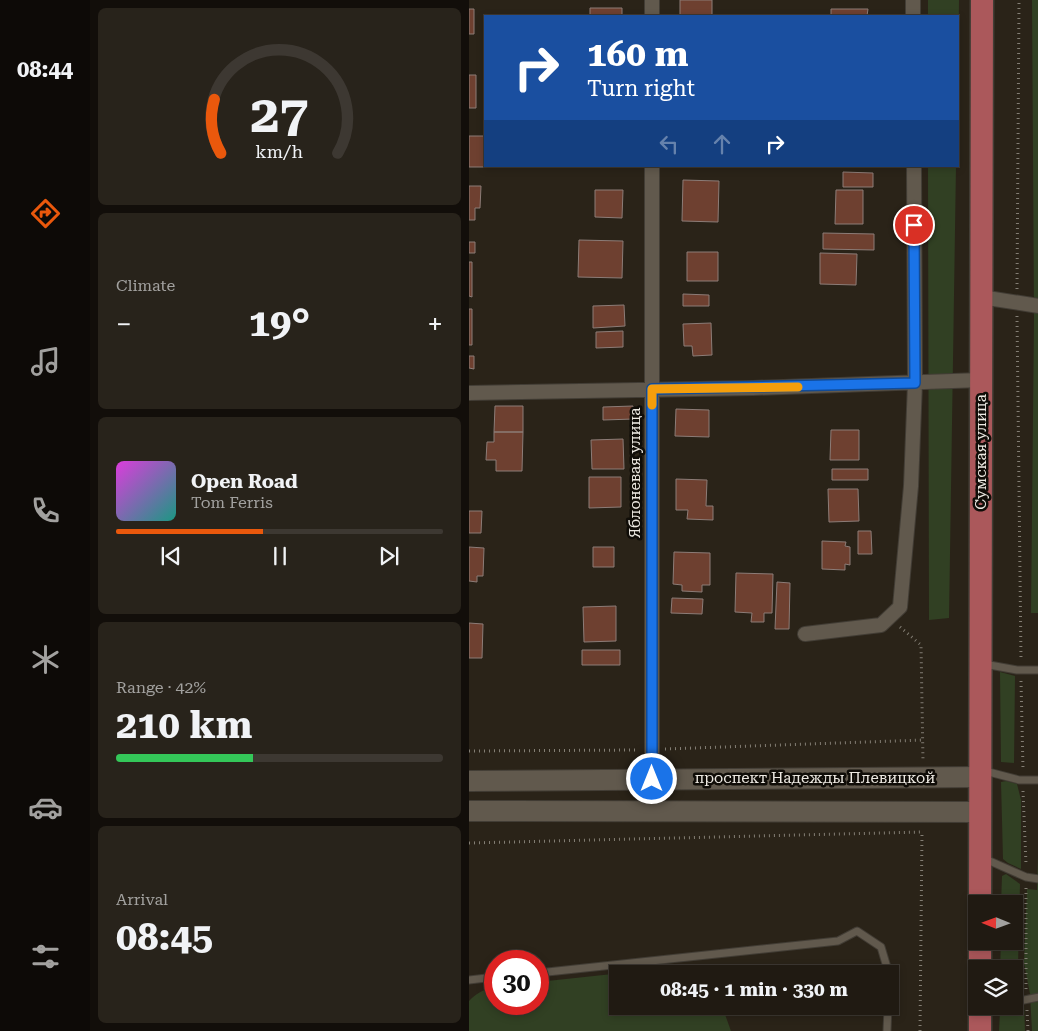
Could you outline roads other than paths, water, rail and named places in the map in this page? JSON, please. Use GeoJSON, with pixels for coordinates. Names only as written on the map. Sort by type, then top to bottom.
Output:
{"type":"FeatureCollection","features":[{"type":"Feature","properties":{"kind":"main road","name":"Сумская улица"},"geometry":{"type":"LineString","coordinates":[[980,895],[982,0]]}},
{"type":"Feature","properties":{"kind":"main road","name":"проспект Надежды Плевицкой"},"geometry":{"type":"LineString","coordinates":[[469,781],[980,774]]}},
{"type":"Feature","properties":{"kind":"main road"},"geometry":{"type":"LineString","coordinates":[[469,812],[980,812]]}},
{"type":"Feature","properties":{"kind":"main road"},"geometry":{"type":"LineString","coordinates":[[980,1031],[982,1015]]}},
{"type":"Feature","properties":{"kind":"street"},"geometry":{"type":"LineString","coordinates":[[652,0],[652,15]]}},
{"type":"Feature","properties":{"kind":"street"},"geometry":{"type":"LineString","coordinates":[[913,0],[913,15]]}},
{"type":"Feature","properties":{"kind":"street","name":"Яблоневая улица"},"geometry":{"type":"LineString","coordinates":[[652,167],[652,779]]}},
{"type":"Feature","properties":{"kind":"street"},"geometry":{"type":"LineString","coordinates":[[805,634],[881,625],[900,607],[911,486],[915,383],[914,167]]}},
{"type":"Feature","properties":{"kind":"street"},"geometry":{"type":"LineString","coordinates":[[981,297],[1038,306]]}},
{"type":"Feature","properties":{"kind":"street"},"geometry":{"type":"LineString","coordinates":[[469,393],[981,380]]}},
{"type":"Feature","properties":{"kind":"lane"},"geometry":{"type":"LineString","coordinates":[[981,663],[1021,670],[1038,670]]}},
{"type":"Feature","properties":{"kind":"lane"},"geometry":{"type":"LineString","coordinates":[[980,774],[1023,780],[1038,780]]}},
{"type":"Feature","properties":{"kind":"lane"},"geometry":{"type":"LineString","coordinates":[[981,856],[1026,877],[1038,879]]}},
{"type":"Feature","properties":{"kind":"lane"},"geometry":{"type":"LineString","coordinates":[[613,965],[838,941],[857,931],[881,947],[886,965]]}},
{"type":"Feature","properties":{"kind":"lane"},"geometry":{"type":"LineString","coordinates":[[549,972],[609,965]]}},
{"type":"Feature","properties":{"kind":"lane"},"geometry":{"type":"LineString","coordinates":[[469,980],[484,978]]}},
{"type":"Feature","properties":{"kind":"lane"},"geometry":{"type":"LineString","coordinates":[[1023,1000],[1038,997]]}},
{"type":"Feature","properties":{"kind":"lane"},"geometry":{"type":"LineString","coordinates":[[887,1031],[888,1015]]}}]}
